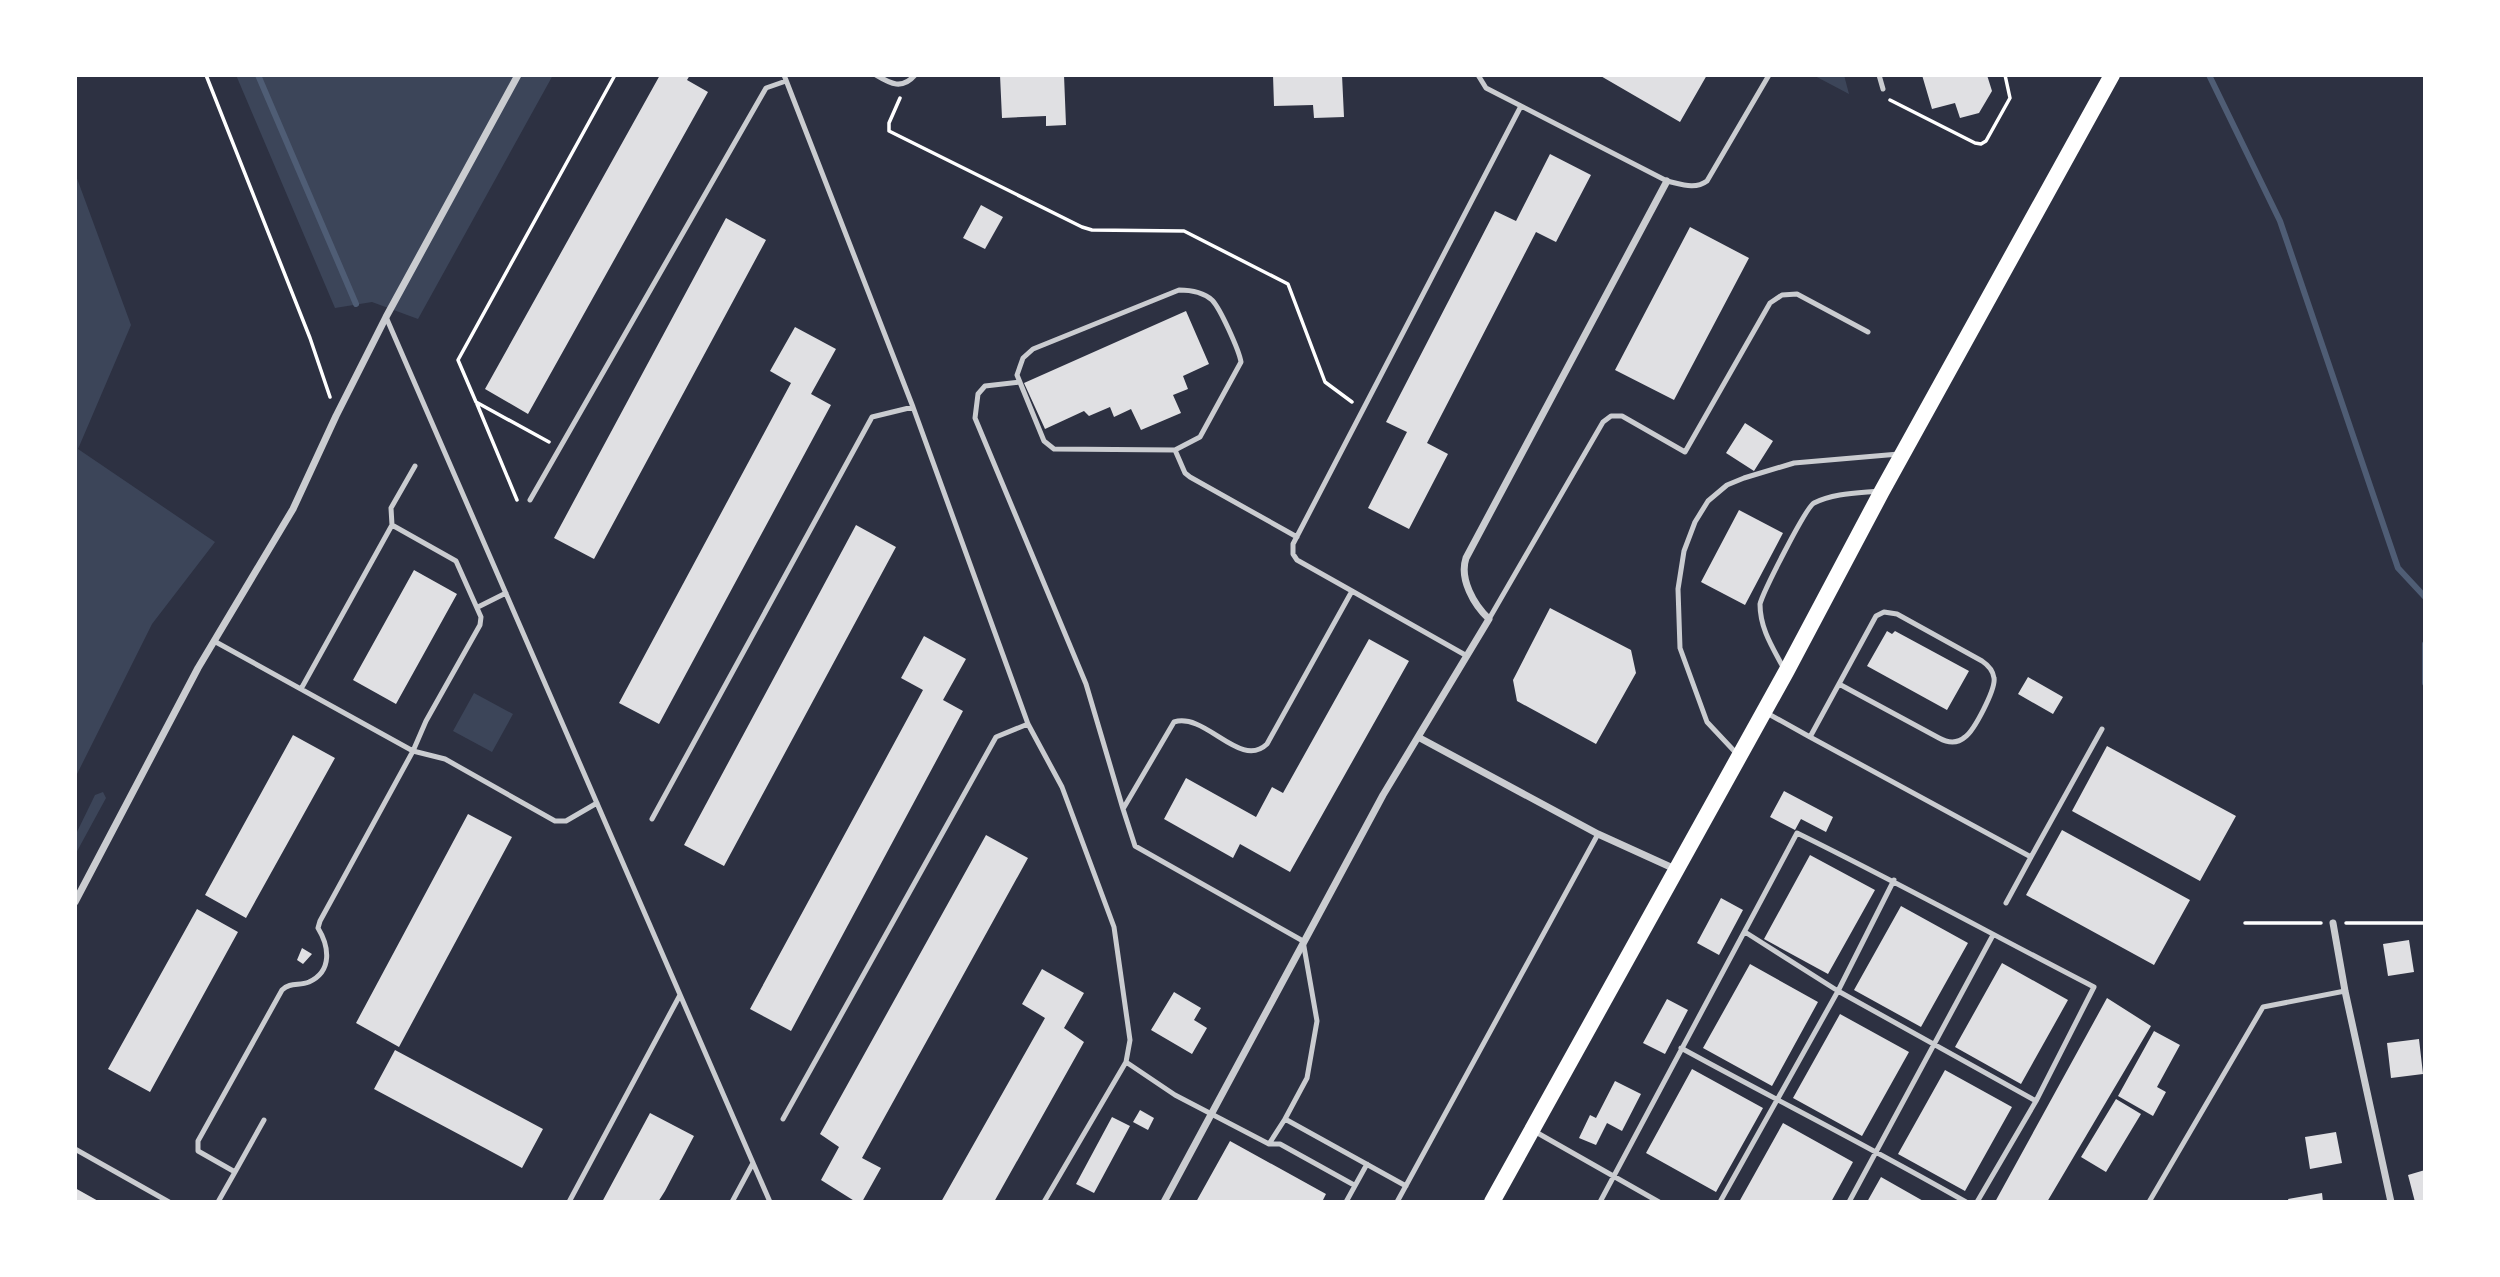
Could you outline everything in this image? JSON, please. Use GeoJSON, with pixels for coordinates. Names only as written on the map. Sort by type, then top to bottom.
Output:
{"type":"FeatureCollection","features":[{"type":"Feature","properties":{"kind":"main road"},"geometry":{"type":"LineString","coordinates":[[1492,1202],[1786,672],[1902,454],[2112,75]]}},
{"type":"Feature","properties":{"kind":"street"},"geometry":{"type":"LineString","coordinates":[[75,902],[198,668],[293,509],[386,317],[518,75]]}},
{"type":"Feature","properties":{"kind":"street"},"geometry":{"type":"LineString","coordinates":[[1164,1202],[1383,795],[1489,619],[1480,610],[1463,575],[1466,558],[1667,181]]}},
{"type":"Feature","properties":{"kind":"street"},"geometry":{"type":"LineString","coordinates":[[1418,737],[1598,834],[1675,869]]}},
{"type":"Feature","properties":{"kind":"street"},"geometry":{"type":"LineString","coordinates":[[2333,923],[2391,1202]]}},
{"type":"Feature","properties":{"kind":"lane"},"geometry":{"type":"LineString","coordinates":[[876,75],[892,85],[907,83],[915,75]]}},
{"type":"Feature","properties":{"kind":"lane"},"geometry":{"type":"LineString","coordinates":[[1478,75],[1486,88],[1667,181],[1692,186],[1701,186],[1707,181],[1769,75]]}},
{"type":"Feature","properties":{"kind":"lane"},"geometry":{"type":"LineString","coordinates":[[1880,75],[1883,89]]}},
{"type":"Feature","properties":{"kind":"lane"},"geometry":{"type":"LineString","coordinates":[[530,500],[766,88],[785,78],[913,407],[1028,724],[1062,787],[1114,927],[1130,1040],[1126,1062],[1044,1202]]}},
{"type":"Feature","properties":{"kind":"lane"},"geometry":{"type":"LineString","coordinates":[[1468,656],[1297,559],[1292,550],[1521,106]]}},
{"type":"Feature","properties":{"kind":"lane"},"geometry":{"type":"LineString","coordinates":[[1179,290],[1198,293],[1216,305],[1241,362],[1200,438],[1175,450],[1054,449],[1044,441],[1017,375],[1019,366],[1033,349],[1179,290]]}},
{"type":"Feature","properties":{"kind":"lane"},"geometry":{"type":"LineString","coordinates":[[1489,619],[1603,422],[1611,416],[1622,416],[1685,452],[1770,303],[1782,295],[1797,294],[1868,332]]}},
{"type":"Feature","properties":{"kind":"lane"},"geometry":{"type":"LineString","coordinates":[[386,317],[770,1202]]}},
{"type":"Feature","properties":{"kind":"lane"},"geometry":{"type":"LineString","coordinates":[[1020,382],[985,386],[978,394],[975,418],[1086,684],[1135,846],[1303,941],[1317,1021],[1307,1078],[1269,1144]]}},
{"type":"Feature","properties":{"kind":"lane"},"geometry":{"type":"LineString","coordinates":[[652,819],[872,417],[913,407]]}},
{"type":"Feature","properties":{"kind":"lane"},"geometry":{"type":"LineString","coordinates":[[1175,450],[1190,477],[1297,537]]}},
{"type":"Feature","properties":{"kind":"lane"},"geometry":{"type":"LineString","coordinates":[[1738,757],[1707,722],[1681,648],[1678,589],[1684,551],[1695,522],[1708,501],[1727,485],[1744,478],[1794,463],[1902,454]]}},
{"type":"Feature","properties":{"kind":"lane"},"geometry":{"type":"LineString","coordinates":[[301,689],[392,525],[391,508],[415,466]]}},
{"type":"Feature","properties":{"kind":"lane"},"geometry":{"type":"LineString","coordinates":[[1786,672],[1767,637],[1759,604],[1802,520],[1811,505],[1824,499],[1882,491]]}},
{"type":"Feature","properties":{"kind":"lane"},"geometry":{"type":"LineString","coordinates":[[234,1172],[198,1151],[198,1141],[282,990],[286,985],[309,981],[322,971],[328,953],[327,943],[318,928],[320,921],[480,625],[478,607],[456,561],[392,525]]}},
{"type":"Feature","properties":{"kind":"lane"},"geometry":{"type":"LineString","coordinates":[[1123,809],[1174,722],[1182,719],[1191,721],[1251,752],[1260,750],[1267,744],[1353,592]]}},
{"type":"Feature","properties":{"kind":"lane"},"geometry":{"type":"LineString","coordinates":[[478,607],[506,593]]}},
{"type":"Feature","properties":{"kind":"lane"},"geometry":{"type":"LineString","coordinates":[[1810,737],[1839,684],[1876,617],[1888,611],[1982,661],[1992,670],[1994,678],[1992,692],[1969,733],[1959,741],[1952,742],[1945,742],[1839,684]]}},
{"type":"Feature","properties":{"kind":"lane"},"geometry":{"type":"LineString","coordinates":[[214,641],[413,751],[445,759],[555,821],[566,821],[597,803]]}},
{"type":"Feature","properties":{"kind":"lane"},"geometry":{"type":"LineString","coordinates":[[1764,711],[2031,857]]}},
{"type":"Feature","properties":{"kind":"lane"},"geometry":{"type":"LineString","coordinates":[[783,1119],[996,737],[1028,724]]}},
{"type":"Feature","properties":{"kind":"lane"},"geometry":{"type":"LineString","coordinates":[[2006,903],[2102,729]]}},
{"type":"Feature","properties":{"kind":"lane"},"geometry":{"type":"LineString","coordinates":[[1600,1202],[1797,833],[1894,880],[1993,935],[2094,986],[2036,1101],[1977,1202]]}},
{"type":"Feature","properties":{"kind":"lane"},"geometry":{"type":"LineString","coordinates":[[1397,1202],[1598,834]]}},
{"type":"Feature","properties":{"kind":"lane"},"geometry":{"type":"LineString","coordinates":[[1720,1202],[1838,991],[1894,880]]}},
{"type":"Feature","properties":{"kind":"lane"},"geometry":{"type":"LineString","coordinates":[[1745,932],[1838,991],[2036,1101]]}},
{"type":"Feature","properties":{"kind":"lane"},"geometry":{"type":"LineString","coordinates":[[1849,1202],[1993,935]]}},
{"type":"Feature","properties":{"kind":"lane"},"geometry":{"type":"LineString","coordinates":[[2149,1202],[2263,1007],[2345,991]]}},
{"type":"Feature","properties":{"kind":"lane"},"geometry":{"type":"LineString","coordinates":[[569,1202],[680,995]]}},
{"type":"Feature","properties":{"kind":"lane"},"geometry":{"type":"LineString","coordinates":[[1681,1048],[1877,1151],[1966,1202]]}},
{"type":"Feature","properties":{"kind":"lane"},"geometry":{"type":"LineString","coordinates":[[1126,1062],[1175,1095],[1212,1115],[1269,1144],[1280,1144],[1354,1185]]}},
{"type":"Feature","properties":{"kind":"lane"},"geometry":{"type":"LineString","coordinates":[[1285,1119],[1406,1186]]}},
{"type":"Feature","properties":{"kind":"lane"},"geometry":{"type":"LineString","coordinates":[[218,1202],[264,1120]]}},
{"type":"Feature","properties":{"kind":"lane"},"geometry":{"type":"LineString","coordinates":[[1532,1129],[1659,1202]]}},
{"type":"Feature","properties":{"kind":"lane"},"geometry":{"type":"LineString","coordinates":[[75,1149],[169,1202]]}},
{"type":"Feature","properties":{"kind":"lane"},"geometry":{"type":"LineString","coordinates":[[732,1202],[753,1163]]}},
{"type":"Feature","properties":{"kind":"lane"},"geometry":{"type":"LineString","coordinates":[[1346,1202],[1367,1164]]}},
{"type":"Feature","properties":{"kind":"path"},"geometry":{"type":"LineString","coordinates":[[206,75],[310,338],[336,416]]}},
{"type":"Feature","properties":{"kind":"path"},"geometry":{"type":"LineString","coordinates":[[530,500],[519,502],[458,360],[615,75]]}},
{"type":"Feature","properties":{"kind":"path"},"geometry":{"type":"LineString","coordinates":[[1883,89],[1892,102],[1981,144],[1986,141],[2008,103],[2010,92],[2005,75]]}},
{"type":"Feature","properties":{"kind":"path"},"geometry":{"type":"LineString","coordinates":[[907,83],[889,123],[890,131],[1082,227],[1092,230],[1184,231],[1288,284],[1325,382],[1363,410]]}},
{"type":"Feature","properties":{"kind":"path"},"geometry":{"type":"LineString","coordinates":[[476,402],[560,448]]}},
{"type":"Feature","properties":{"kind":"shaded area"},"geometry":{"type":"Polygon","coordinates":[[[236,75],[553,75],[418,319],[372,302],[335,308],[236,75]]]}},
{"type":"Feature","properties":{"kind":"shaded area"},"geometry":{"type":"Polygon","coordinates":[[[1813,75],[1844,75],[1849,94],[1813,75]]]}},
{"type":"Feature","properties":{"kind":"shaded area"},"geometry":{"type":"Polygon","coordinates":[[[75,173],[131,325],[78,449],[215,542],[152,624],[75,778],[75,173]]]}},
{"type":"Feature","properties":{"kind":"shaded area"},"geometry":{"type":"Polygon","coordinates":[[[474,693],[513,714],[492,752],[453,731],[474,693]]]}},
{"type":"Feature","properties":{"kind":"shaded area"},"geometry":{"type":"Polygon","coordinates":[[[103,792],[106,798],[75,855],[75,836],[95,795],[103,792]]]}},
{"type":"Feature","properties":{"kind":"building"},"geometry":{"type":"Polygon","coordinates":[[[660,75],[690,75],[687,80],[708,92],[528,414],[485,389],[660,75]]]}},
{"type":"Feature","properties":{"kind":"building"},"geometry":{"type":"Polygon","coordinates":[[[1000,75],[1064,75],[1066,125],[1046,126],[1046,116],[1002,118],[1000,75]]]}},
{"type":"Feature","properties":{"kind":"building"},"geometry":{"type":"Polygon","coordinates":[[[1273,75],[1342,75],[1344,117],[1314,118],[1313,105],[1274,106],[1273,75]]]}},
{"type":"Feature","properties":{"kind":"building"},"geometry":{"type":"Polygon","coordinates":[[[1599,75],[1707,75],[1680,122],[1599,75]]]}},
{"type":"Feature","properties":{"kind":"building"},"geometry":{"type":"Polygon","coordinates":[[[1922,75],[1987,75],[1992,91],[1979,113],[1960,118],[1955,103],[1932,109],[1922,75]]]}},
{"type":"Feature","properties":{"kind":"building"},"geometry":{"type":"Polygon","coordinates":[[[1550,154],[1591,175],[1556,242],[1536,232],[1427,443],[1448,454],[1409,529],[1368,508],[1407,432],[1386,422],[1495,211],[1516,221],[1550,154]]]}},
{"type":"Feature","properties":{"kind":"building"},"geometry":{"type":"Polygon","coordinates":[[[981,205],[1003,217],[985,249],[963,238],[981,205]]]}},
{"type":"Feature","properties":{"kind":"building"},"geometry":{"type":"Polygon","coordinates":[[[726,218],[766,240],[594,559],[554,538],[726,218]]]}},
{"type":"Feature","properties":{"kind":"building"},"geometry":{"type":"Polygon","coordinates":[[[1690,227],[1749,258],[1674,400],[1615,370],[1690,227]]]}},
{"type":"Feature","properties":{"kind":"building"},"geometry":{"type":"Polygon","coordinates":[[[1186,311],[1209,364],[1183,376],[1188,389],[1173,395],[1181,413],[1141,430],[1131,409],[1114,417],[1110,407],[1089,416],[1084,411],[1045,429],[1024,383],[1186,311]]]}},
{"type":"Feature","properties":{"kind":"building"},"geometry":{"type":"Polygon","coordinates":[[[795,327],[836,349],[811,394],[831,405],[659,724],[619,703],[791,383],[770,371],[795,327]]]}},
{"type":"Feature","properties":{"kind":"building"},"geometry":{"type":"Polygon","coordinates":[[[1745,423],[1773,441],[1754,471],[1726,453],[1745,423]]]}},
{"type":"Feature","properties":{"kind":"building"},"geometry":{"type":"Polygon","coordinates":[[[1739,510],[1783,533],[1745,605],[1701,582],[1739,510]]]}},
{"type":"Feature","properties":{"kind":"building"},"geometry":{"type":"Polygon","coordinates":[[[856,525],[896,547],[724,866],[684,845],[856,525]]]}},
{"type":"Feature","properties":{"kind":"building"},"geometry":{"type":"Polygon","coordinates":[[[414,570],[457,594],[396,704],[353,680],[414,570]]]}},
{"type":"Feature","properties":{"kind":"building"},"geometry":{"type":"Polygon","coordinates":[[[1550,608],[1631,650],[1636,673],[1596,744],[1517,701],[1513,680],[1550,608]]]}},
{"type":"Feature","properties":{"kind":"building"},"geometry":{"type":"Polygon","coordinates":[[[1887,631],[1892,634],[1895,631],[1969,671],[1947,710],[1867,666],[1887,631]]]}},
{"type":"Feature","properties":{"kind":"building"},"geometry":{"type":"Polygon","coordinates":[[[924,636],[966,659],[943,700],[963,711],[791,1031],[750,1009],[923,690],[901,678],[924,636]]]}},
{"type":"Feature","properties":{"kind":"building"},"geometry":{"type":"Polygon","coordinates":[[[1369,639],[1409,661],[1290,872],[1240,844],[1233,858],[1164,819],[1186,778],[1256,817],[1272,787],[1283,793],[1369,639]]]}},
{"type":"Feature","properties":{"kind":"building"},"geometry":{"type":"Polygon","coordinates":[[[2028,677],[2063,697],[2053,714],[2018,694],[2028,677]]]}},
{"type":"Feature","properties":{"kind":"building"},"geometry":{"type":"Polygon","coordinates":[[[293,735],[335,758],[246,918],[205,895],[293,735]]]}},
{"type":"Feature","properties":{"kind":"building"},"geometry":{"type":"Polygon","coordinates":[[[2107,746],[2236,816],[2200,881],[2072,811],[2107,746]]]}},
{"type":"Feature","properties":{"kind":"building"},"geometry":{"type":"Polygon","coordinates":[[[1784,791],[1833,817],[1826,832],[1801,819],[1795,830],[1770,817],[1784,791]]]}},
{"type":"Feature","properties":{"kind":"building"},"geometry":{"type":"Polygon","coordinates":[[[468,814],[512,837],[399,1047],[356,1023],[468,814]]]}},
{"type":"Feature","properties":{"kind":"building"},"geometry":{"type":"Polygon","coordinates":[[[2062,830],[2190,900],[2154,965],[2026,895],[2062,830]]]}},
{"type":"Feature","properties":{"kind":"building"},"geometry":{"type":"Polygon","coordinates":[[[986,835],[1028,858],[862,1158],[881,1168],[862,1202],[856,1202],[821,1180],[839,1147],[820,1134],[986,835]]]}},
{"type":"Feature","properties":{"kind":"building"},"geometry":{"type":"Polygon","coordinates":[[[1810,855],[1875,890],[1828,974],[1764,939],[1810,855]]]}},
{"type":"Feature","properties":{"kind":"building"},"geometry":{"type":"Polygon","coordinates":[[[1721,898],[1743,910],[1719,955],[1697,943],[1721,898]]]}},
{"type":"Feature","properties":{"kind":"building"},"geometry":{"type":"Polygon","coordinates":[[[1901,906],[1968,943],[1921,1027],[1854,990],[1901,906]]]}},
{"type":"Feature","properties":{"kind":"building"},"geometry":{"type":"Polygon","coordinates":[[[197,909],[238,932],[150,1092],[108,1069],[197,909]]]}},
{"type":"Feature","properties":{"kind":"building"},"geometry":{"type":"Polygon","coordinates":[[[2409,940],[2414,972],[2388,976],[2383,944],[2409,940]]]}},
{"type":"Feature","properties":{"kind":"building"},"geometry":{"type":"Polygon","coordinates":[[[302,948],[312,954],[303,964],[297,960],[302,948]]]}},
{"type":"Feature","properties":{"kind":"building"},"geometry":{"type":"Polygon","coordinates":[[[2002,963],[2068,1000],[2021,1084],[1955,1047],[2002,963]]]}},
{"type":"Feature","properties":{"kind":"building"},"geometry":{"type":"Polygon","coordinates":[[[1750,964],[1818,1002],[1772,1086],[1703,1048],[1750,964]]]}},
{"type":"Feature","properties":{"kind":"building"},"geometry":{"type":"Polygon","coordinates":[[[1042,969],[1084,993],[1064,1028],[1084,1042],[994,1202],[941,1202],[1045,1018],[1022,1004],[1042,969]]]}},
{"type":"Feature","properties":{"kind":"building"},"geometry":{"type":"Polygon","coordinates":[[[1174,992],[1201,1008],[1194,1020],[1207,1028],[1192,1054],[1151,1030],[1174,992]]]}},
{"type":"Feature","properties":{"kind":"building"},"geometry":{"type":"Polygon","coordinates":[[[2107,998],[2151,1026],[2047,1202],[1995,1202],[2107,998]]]}},
{"type":"Feature","properties":{"kind":"building"},"geometry":{"type":"Polygon","coordinates":[[[1667,999],[1688,1010],[1665,1054],[1643,1043],[1667,999]]]}},
{"type":"Feature","properties":{"kind":"building"},"geometry":{"type":"Polygon","coordinates":[[[1840,1014],[1909,1052],[1862,1136],[1793,1098],[1840,1014]]]}},
{"type":"Feature","properties":{"kind":"building"},"geometry":{"type":"Polygon","coordinates":[[[2154,1031],[2180,1045],[2157,1087],[2166,1092],[2153,1116],[2118,1096],[2154,1031]]]}},
{"type":"Feature","properties":{"kind":"building"},"geometry":{"type":"Polygon","coordinates":[[[2419,1039],[2423,1074],[2391,1078],[2387,1043],[2419,1039]]]}},
{"type":"Feature","properties":{"kind":"building"},"geometry":{"type":"Polygon","coordinates":[[[395,1050],[543,1129],[522,1168],[374,1089],[395,1050]]]}},
{"type":"Feature","properties":{"kind":"building"},"geometry":{"type":"Polygon","coordinates":[[[1692,1069],[1763,1108],[1716,1192],[1646,1153],[1692,1069]]]}},
{"type":"Feature","properties":{"kind":"building"},"geometry":{"type":"Polygon","coordinates":[[[1945,1070],[2012,1107],[1965,1191],[1898,1154],[1945,1070]]]}},
{"type":"Feature","properties":{"kind":"building"},"geometry":{"type":"Polygon","coordinates":[[[1615,1081],[1641,1094],[1622,1131],[1607,1123],[1596,1145],[1579,1138],[1590,1115],[1596,1118],[1615,1081]]]}},
{"type":"Feature","properties":{"kind":"building"},"geometry":{"type":"Polygon","coordinates":[[[2116,1099],[2141,1114],[2106,1172],[2081,1157],[2116,1099]]]}},
{"type":"Feature","properties":{"kind":"building"},"geometry":{"type":"Polygon","coordinates":[[[1140,1110],[1154,1118],[1148,1130],[1133,1122],[1140,1110]]]}},
{"type":"Feature","properties":{"kind":"building"},"geometry":{"type":"Polygon","coordinates":[[[650,1113],[694,1136],[665,1191],[658,1202],[602,1202],[650,1113]]]}},
{"type":"Feature","properties":{"kind":"building"},"geometry":{"type":"Polygon","coordinates":[[[1112,1117],[1130,1126],[1094,1193],[1076,1184],[1112,1117]]]}},
{"type":"Feature","properties":{"kind":"building"},"geometry":{"type":"Polygon","coordinates":[[[1783,1123],[1853,1162],[1831,1202],[1739,1202],[1783,1123]]]}},
{"type":"Feature","properties":{"kind":"building"},"geometry":{"type":"Polygon","coordinates":[[[2336,1132],[2342,1163],[2310,1169],[2305,1137],[2336,1132]]]}},
{"type":"Feature","properties":{"kind":"building"},"geometry":{"type":"Polygon","coordinates":[[[1230,1141],[1326,1194],[1322,1202],[1196,1202],[1230,1141]]]}},
{"type":"Feature","properties":{"kind":"building"},"geometry":{"type":"Polygon","coordinates":[[[2425,1170],[2425,1202],[2415,1202],[2408,1175],[2425,1170]]]}},
{"type":"Feature","properties":{"kind":"building"},"geometry":{"type":"Polygon","coordinates":[[[1881,1177],[1925,1202],[1867,1202],[1881,1177]]]}},
{"type":"Feature","properties":{"kind":"building"},"geometry":{"type":"Polygon","coordinates":[[[75,1188],[100,1202],[75,1202],[75,1188]]]}},
{"type":"Feature","properties":{"kind":"building"},"geometry":{"type":"Polygon","coordinates":[[[2322,1193],[2323,1202],[2289,1202],[2288,1199],[2322,1193]]]}},
{"type":"Feature","properties":{"kind":"waterway"},"geometry":{"type":"LineString","coordinates":[[258,75],[356,304]]}},
{"type":"Feature","properties":{"kind":"waterway"},"geometry":{"type":"LineString","coordinates":[[2209,75],[2280,221],[2398,568],[2425,597]]}},
{"type":"Feature","properties":{"kind":"waterway"},"geometry":{"type":"LineString","coordinates":[[2425,644],[2425,683]]}}]}
